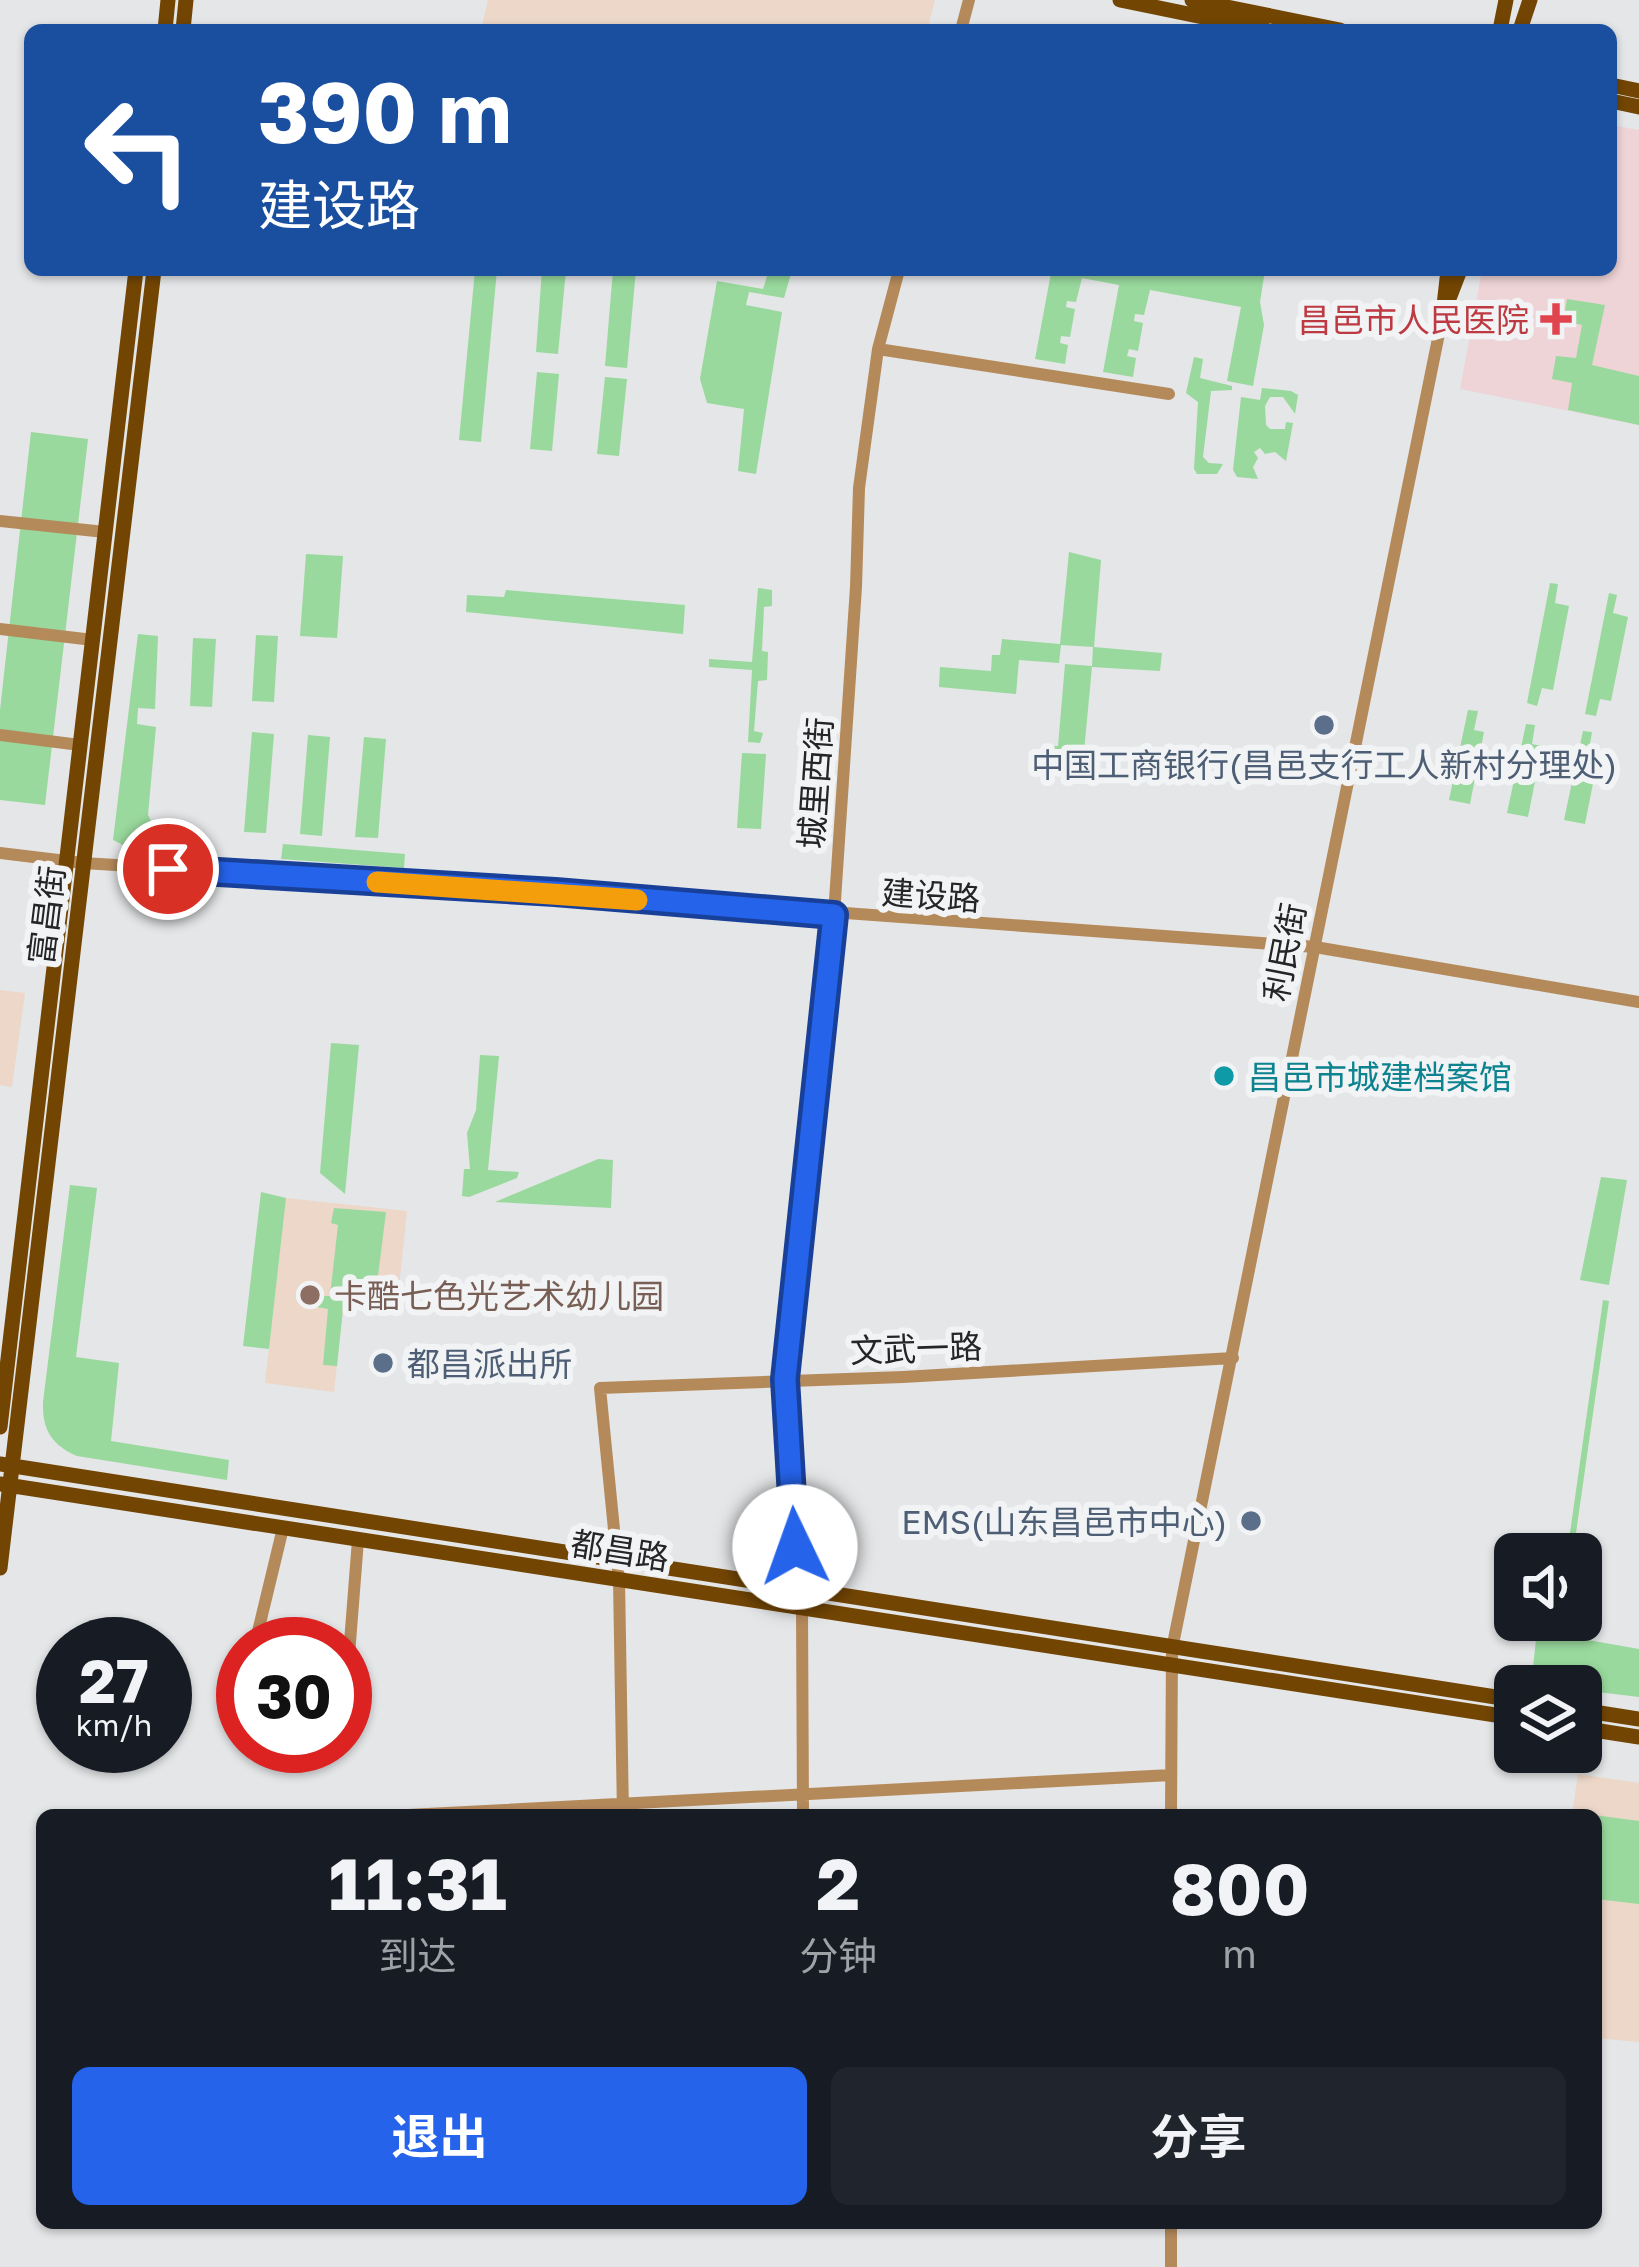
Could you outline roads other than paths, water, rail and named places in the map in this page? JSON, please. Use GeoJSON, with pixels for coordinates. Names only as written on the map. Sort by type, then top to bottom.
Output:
{"type":"FeatureCollection","features":[{"type":"Feature","properties":{"kind":"main road"},"geometry":{"type":"LineString","coordinates":[[1120,0],[1237,24]]}},
{"type":"Feature","properties":{"kind":"main road"},"geometry":{"type":"LineString","coordinates":[[1192,0],[1310,24]]}},
{"type":"Feature","properties":{"kind":"main road","name":"富昌街"},"geometry":{"type":"LineString","coordinates":[[0,1568],[5,1465],[75,862],[80,745],[135,276]]}},
{"type":"Feature","properties":{"kind":"main road","name":"富昌街"},"geometry":{"type":"LineString","coordinates":[[0,1427],[5,1330],[75,862],[153,276]]}},
{"type":"Feature","properties":{"kind":"main road","name":"利民街"},"geometry":{"type":"LineString","coordinates":[[1443,314],[1447,276]]}},
{"type":"Feature","properties":{"kind":"main road","name":"利民街"},"geometry":{"type":"LineString","coordinates":[[1443,314],[1458,276]]}},
{"type":"Feature","properties":{"kind":"main road"},"geometry":{"type":"LineString","coordinates":[[5,1465],[797,1590],[1170,1657]]}},
{"type":"Feature","properties":{"kind":"main road","name":"都昌路"},"geometry":{"type":"LineString","coordinates":[[4,1485],[802,1608],[1494,1697]]}},
{"type":"Feature","properties":{"kind":"main road","name":"都昌路"},"geometry":{"type":"LineString","coordinates":[[1170,1657],[1494,1714]]}},
{"type":"Feature","properties":{"kind":"main road"},"geometry":{"type":"LineString","coordinates":[[1602,1713],[1639,1719]]}},
{"type":"Feature","properties":{"kind":"main road"},"geometry":{"type":"LineString","coordinates":[[1602,1731],[1639,1737]]}},
{"type":"Feature","properties":{"kind":"street","name":"城里西街"},"geometry":{"type":"LineString","coordinates":[[797,1590],[785,1379],[834,915],[859,488],[878,349],[897,276]]}},
{"type":"Feature","properties":{"kind":"street","name":"利民街"},"geometry":{"type":"LineString","coordinates":[[1172,1809],[1170,1657],[1443,314]]}},
{"type":"Feature","properties":{"kind":"street"},"geometry":{"type":"LineString","coordinates":[[878,349],[1169,394]]}},
{"type":"Feature","properties":{"kind":"street"},"geometry":{"type":"LineString","coordinates":[[0,521],[106,532]]}},
{"type":"Feature","properties":{"kind":"street"},"geometry":{"type":"LineString","coordinates":[[0,629],[93,640]]}},
{"type":"Feature","properties":{"kind":"street"},"geometry":{"type":"LineString","coordinates":[[0,736],[80,745]]}},
{"type":"Feature","properties":{"kind":"street","name":"建设路"},"geometry":{"type":"LineString","coordinates":[[0,853],[75,862],[1316,947],[1639,1002]]}},
{"type":"Feature","properties":{"kind":"street","name":"文武一路"},"geometry":{"type":"LineString","coordinates":[[616,1561],[601,1388],[1233,1358]]}},
{"type":"Feature","properties":{"kind":"street"},"geometry":{"type":"LineString","coordinates":[[262,1617],[283,1528]]}},
{"type":"Feature","properties":{"kind":"street"},"geometry":{"type":"LineString","coordinates":[[352,1617],[358,1540]]}},
{"type":"Feature","properties":{"kind":"street"},"geometry":{"type":"LineString","coordinates":[[616,1561],[623,1808]]}},
{"type":"Feature","properties":{"kind":"street"},"geometry":{"type":"LineString","coordinates":[[802,1608],[802,1809]]}},
{"type":"Feature","properties":{"kind":"street"},"geometry":{"type":"LineString","coordinates":[[592,1809],[1171,1775]]}},
{"type":"Feature","properties":{"kind":"street"},"geometry":{"type":"LineString","coordinates":[[1171,2229],[1171,2267]]}},
{"type":"Feature","properties":{"kind":"place","name":"昌邑市人民医院"},"geometry":{"type":"Point","coordinates":[1556,319]}},
{"type":"Feature","properties":{"kind":"place","name":"中国工商银行(昌邑支行工人新村分理处)"},"geometry":{"type":"Point","coordinates":[1324,725]}},
{"type":"Feature","properties":{"kind":"place","name":"昌邑市城建档案馆"},"geometry":{"type":"Point","coordinates":[1224,1076]}},
{"type":"Feature","properties":{"kind":"place","name":"卡酷七色光艺术幼儿园"},"geometry":{"type":"Point","coordinates":[310,1295]}},
{"type":"Feature","properties":{"kind":"place","name":"都昌派出所"},"geometry":{"type":"Point","coordinates":[383,1363]}},
{"type":"Feature","properties":{"kind":"place","name":"EMS(山东昌邑市中心)"},"geometry":{"type":"Point","coordinates":[1251,1521]}}]}
